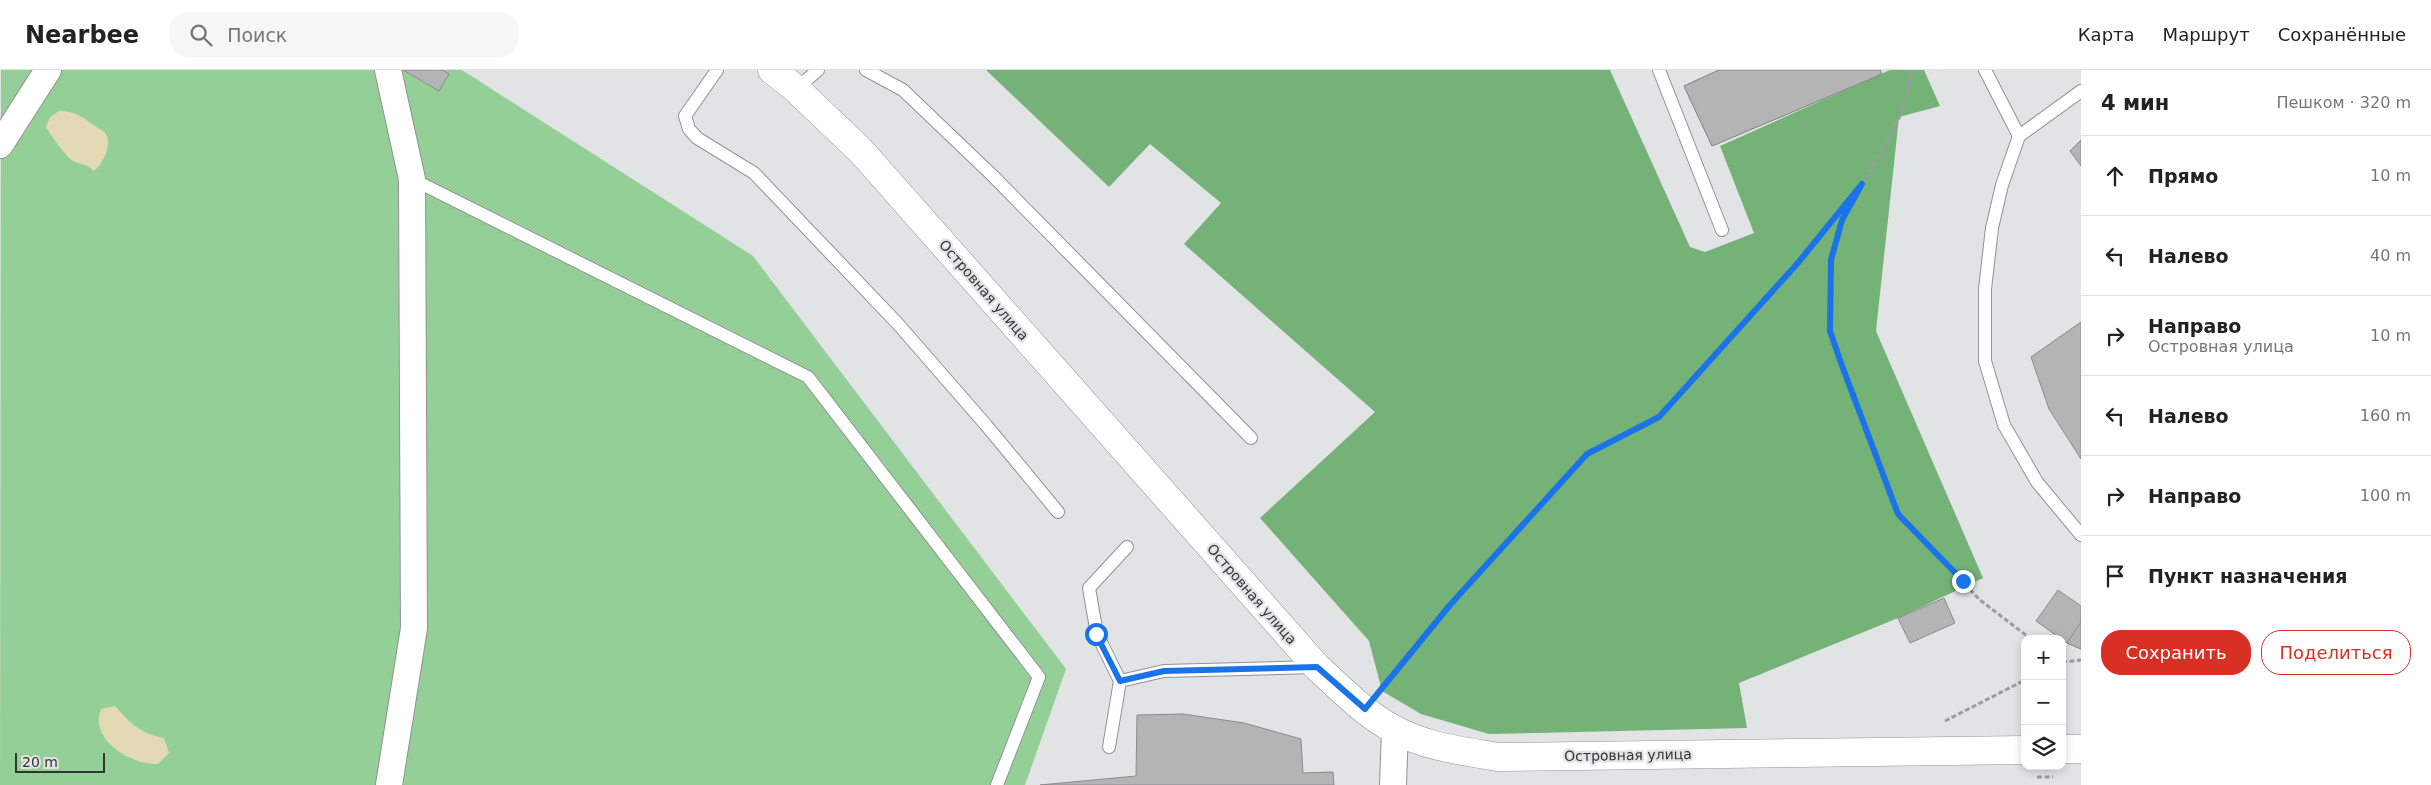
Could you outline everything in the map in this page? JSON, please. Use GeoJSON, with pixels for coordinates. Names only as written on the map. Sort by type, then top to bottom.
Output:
{"type":"FeatureCollection","features":[{"type":"Feature","properties":{"kind":"street"},"geometry":{"type":"LineString","coordinates":[[0,145],[48,70]]}},
{"type":"Feature","properties":{"kind":"street"},"geometry":{"type":"LineString","coordinates":[[388,70],[412,179],[414,628],[389,785]]}},
{"type":"Feature","properties":{"kind":"street","name":"Островная улица"},"geometry":{"type":"LineString","coordinates":[[772,70],[796,89],[861,150],[1317,667],[1365,709],[1395,730],[1441,748],[1498,757],[2021,750]]}},
{"type":"Feature","properties":{"kind":"street"},"geometry":{"type":"LineString","coordinates":[[1393,785],[1395,730]]}},
{"type":"Feature","properties":{"kind":"street"},"geometry":{"type":"LineString","coordinates":[[2066,750],[2081,749]]}},
{"type":"Feature","properties":{"kind":"lane"},"geometry":{"type":"LineString","coordinates":[[717,70],[685,116],[689,129],[697,138],[754,174],[898,324],[986,425],[1058,512]]}},
{"type":"Feature","properties":{"kind":"lane"},"geometry":{"type":"LineString","coordinates":[[796,89],[818,70]]}},
{"type":"Feature","properties":{"kind":"lane"},"geometry":{"type":"LineString","coordinates":[[866,70],[903,90],[993,176],[1251,438]]}},
{"type":"Feature","properties":{"kind":"lane"},"geometry":{"type":"LineString","coordinates":[[1659,70],[1722,230]]}},
{"type":"Feature","properties":{"kind":"lane"},"geometry":{"type":"LineString","coordinates":[[1985,70],[2019,136]]}},
{"type":"Feature","properties":{"kind":"lane"},"geometry":{"type":"LineString","coordinates":[[2081,91],[2019,136],[2002,185],[1992,228],[1985,289],[1985,361],[2004,425],[2038,482],[2081,535]]}},
{"type":"Feature","properties":{"kind":"lane"},"geometry":{"type":"LineString","coordinates":[[412,179],[808,377],[1039,677],[997,785]]}},
{"type":"Feature","properties":{"kind":"lane"},"geometry":{"type":"LineString","coordinates":[[1109,748],[1120,681],[1096,634],[1089,588],[1127,547]]}},
{"type":"Feature","properties":{"kind":"lane"},"geometry":{"type":"LineString","coordinates":[[1120,681],[1164,671],[1317,667]]}},
{"type":"Feature","properties":{"kind":"path"},"geometry":{"type":"LineString","coordinates":[[1909,70],[1911,81],[1899,117],[1842,220],[1831,260],[1830,331],[1898,514],[1980,600],[2026,635]]}},
{"type":"Feature","properties":{"kind":"path"},"geometry":{"type":"LineString","coordinates":[[1365,709],[1450,605],[1587,454],[1659,417],[1797,264],[1862,184]]}},
{"type":"Feature","properties":{"kind":"path"},"geometry":{"type":"LineString","coordinates":[[2066,662],[2081,660]]}},
{"type":"Feature","properties":{"kind":"path"},"geometry":{"type":"LineString","coordinates":[[1944,722],[2021,682]]}},
{"type":"Feature","properties":{"kind":"green space"},"geometry":{"type":"Polygon","coordinates":[[[1,70],[462,70],[753,256],[1066,669],[1025,785],[0,785],[1,70]]]}},
{"type":"Feature","properties":{"kind":"green space"},"geometry":{"type":"Polygon","coordinates":[[[986,70],[1610,70],[1690,247],[1705,252],[1754,233],[1720,146],[1890,70],[1924,70],[1940,106],[1899,117],[1876,331],[1983,578],[1898,618],[1739,683],[1747,728],[1489,734],[1421,714],[1382,691],[1369,641],[1260,518],[1375,412],[1184,244],[1221,203],[1150,144],[1109,187],[986,70]]]}},
{"type":"Feature","properties":{"kind":"sand"},"geometry":{"type":"Polygon","coordinates":[[[59,111],[78,115],[105,133],[108,148],[94,171],[70,159],[46,127],[50,117],[59,111]]]}},
{"type":"Feature","properties":{"kind":"sand"},"geometry":{"type":"Polygon","coordinates":[[[115,706],[142,731],[164,738],[169,753],[158,764],[140,762],[131,758],[107,741],[99,724],[100,712],[101,709],[115,706]]]}},
{"type":"Feature","properties":{"kind":"building"},"geometry":{"type":"Polygon","coordinates":[[[403,70],[442,70],[449,74],[439,91],[403,70]]]}},
{"type":"Feature","properties":{"kind":"building"},"geometry":{"type":"Polygon","coordinates":[[[1719,70],[1880,70],[1882,74],[1712,146],[1684,86],[1719,70]]]}},
{"type":"Feature","properties":{"kind":"building"},"geometry":{"type":"Polygon","coordinates":[[[1719,70],[1880,70],[1882,74],[1712,146],[1684,86],[1719,70]]]}},
{"type":"Feature","properties":{"kind":"building"},"geometry":{"type":"Polygon","coordinates":[[[2081,140],[2081,166],[2070,151],[2081,140]]]}},
{"type":"Feature","properties":{"kind":"building"},"geometry":{"type":"Polygon","coordinates":[[[2081,322],[2081,459],[2049,409],[2031,357],[2081,322]]]}},
{"type":"Feature","properties":{"kind":"building"},"geometry":{"type":"Polygon","coordinates":[[[2058,590],[2081,606],[2081,649],[2066,642],[2066,635],[2056,635],[2036,621],[2058,590]]]}},
{"type":"Feature","properties":{"kind":"building"},"geometry":{"type":"Polygon","coordinates":[[[1944,598],[1955,623],[1910,643],[1898,618],[1944,598]]]}},
{"type":"Feature","properties":{"kind":"building"},"geometry":{"type":"Polygon","coordinates":[[[2081,622],[2081,649],[2067,643],[2081,622]]]}},
{"type":"Feature","properties":{"kind":"building"},"geometry":{"type":"Polygon","coordinates":[[[1183,714],[1244,723],[1301,739],[1303,773],[1333,772],[1334,785],[1040,785],[1136,776],[1137,715],[1183,714]]]}},
{"type":"Feature","properties":{"kind":"route"},"geometry":{"type":"LineString","coordinates":[[1096,634],[1120,681],[1164,671],[1317,667],[1365,709],[1382,691],[1450,605],[1587,454],[1659,417],[1797,264],[1862,184],[1842,220],[1831,260],[1830,331],[1898,514],[1963,581]]}}]}
